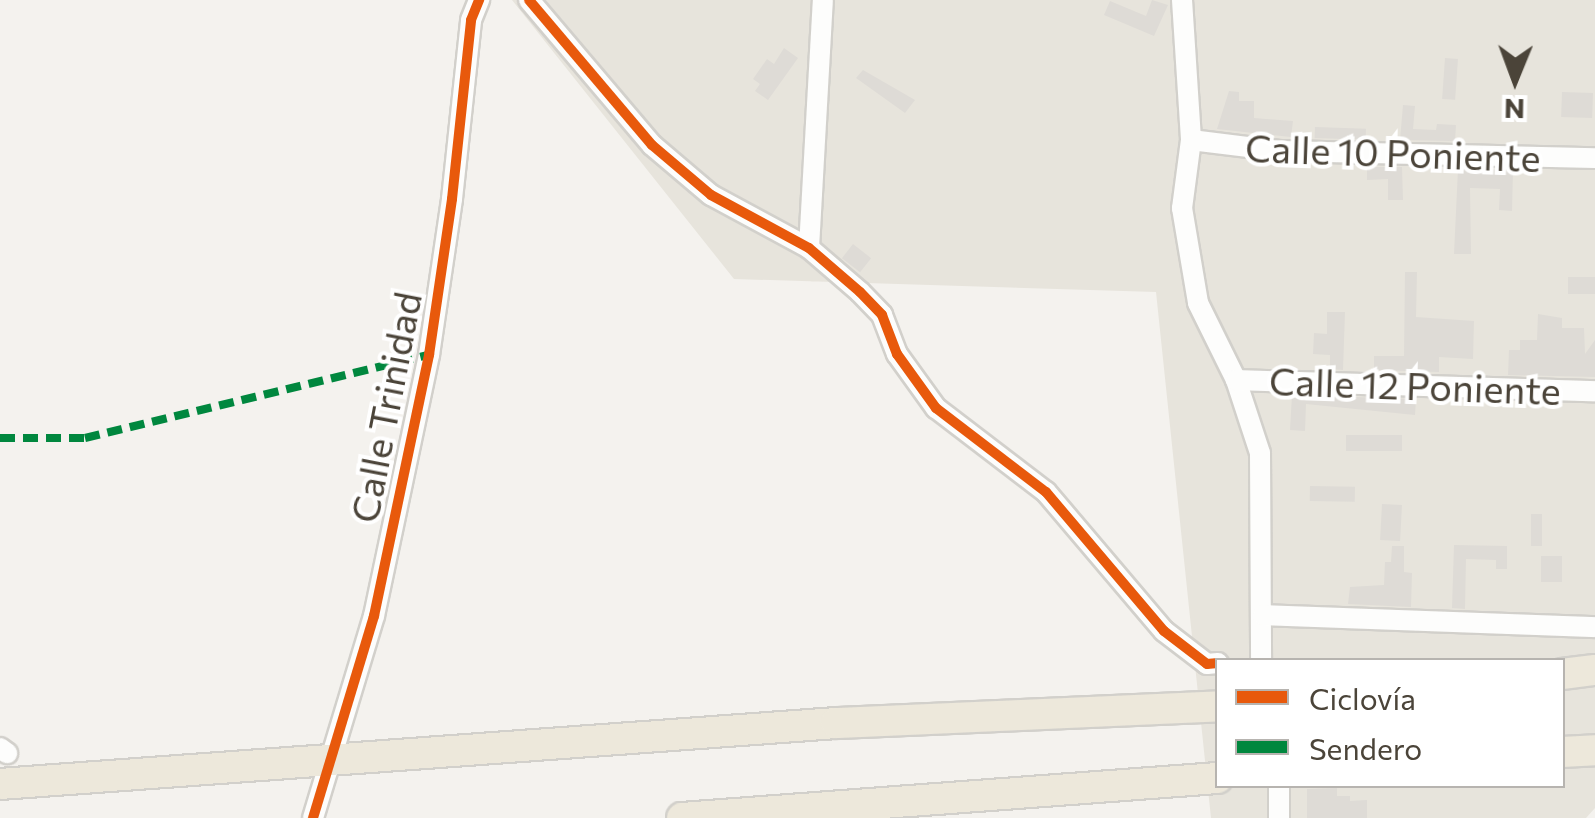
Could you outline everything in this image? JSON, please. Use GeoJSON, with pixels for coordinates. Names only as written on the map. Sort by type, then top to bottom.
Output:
{"type":"FeatureCollection","features":[{"type":"Feature","properties":{"kind":"highway"},"geometry":{"type":"LineString","coordinates":[[1565,674],[1595,670]]}},
{"type":"Feature","properties":{"kind":"highway"},"geometry":{"type":"LineString","coordinates":[[0,784],[928,717],[1215,706]]}},
{"type":"Feature","properties":{"kind":"highway"},"geometry":{"type":"LineString","coordinates":[[1565,752],[1595,750]]}},
{"type":"Feature","properties":{"kind":"highway"},"geometry":{"type":"LineString","coordinates":[[682,818],[1215,778]]}},
{"type":"Feature","properties":{"kind":"street","name":"Calle Trinidad"},"geometry":{"type":"LineString","coordinates":[[313,818],[374,616],[429,356],[452,199],[471,20],[479,0]]}},
{"type":"Feature","properties":{"kind":"street"},"geometry":{"type":"LineString","coordinates":[[529,0],[652,145],[710,195],[809,248],[882,315],[897,354],[936,408],[1046,492],[1164,631],[1207,664],[1215,663]]}},
{"type":"Feature","properties":{"kind":"street"},"geometry":{"type":"LineString","coordinates":[[809,248],[823,0]]}},
{"type":"Feature","properties":{"kind":"street"},"geometry":{"type":"LineString","coordinates":[[1182,0],[1191,140],[1182,208],[1188,258],[1198,302],[1236,380],[1260,453],[1263,614],[1255,658]]}},
{"type":"Feature","properties":{"kind":"street","name":"Calle 10 Poniente"},"geometry":{"type":"LineString","coordinates":[[1191,140],[1281,151],[1595,158]]}},
{"type":"Feature","properties":{"kind":"street","name":"Calle 12 Poniente"},"geometry":{"type":"LineString","coordinates":[[1236,380],[1595,391]]}},
{"type":"Feature","properties":{"kind":"street"},"geometry":{"type":"LineString","coordinates":[[1263,614],[1590,627]]}},
{"type":"Feature","properties":{"kind":"street"},"geometry":{"type":"LineString","coordinates":[[1279,788],[1279,818]]}},
{"type":"Feature","properties":{"kind":"shaded area"},"geometry":{"type":"Polygon","coordinates":[[[512,0],[1595,0],[1595,808],[1586,818],[1211,818],[1156,292],[734,279],[512,0]]]}},
{"type":"Feature","properties":{"kind":"building"},"geometry":{"type":"Polygon","coordinates":[[[1152,0],[1168,5],[1154,36],[1104,15],[1110,1],[1146,16],[1152,0]]]}},
{"type":"Feature","properties":{"kind":"building"},"geometry":{"type":"Polygon","coordinates":[[[784,48],[798,58],[768,100],[755,91],[760,84],[753,79],[767,59],[774,64],[784,48]]]}},
{"type":"Feature","properties":{"kind":"building"},"geometry":{"type":"Polygon","coordinates":[[[1445,58],[1458,59],[1455,100],[1442,99],[1445,58]]]}},
{"type":"Feature","properties":{"kind":"building"},"geometry":{"type":"Polygon","coordinates":[[[863,70],[915,100],[905,113],[856,78],[863,70]]]}},
{"type":"Feature","properties":{"kind":"building"},"geometry":{"type":"Polygon","coordinates":[[[1229,91],[1239,92],[1239,101],[1254,101],[1254,118],[1293,121],[1291,137],[1217,129],[1229,91]]]}},
{"type":"Feature","properties":{"kind":"building"},"geometry":{"type":"Polygon","coordinates":[[[1562,92],[1593,93],[1592,118],[1561,117],[1562,92]]]}},
{"type":"Feature","properties":{"kind":"building"},"geometry":{"type":"Polygon","coordinates":[[[1403,105],[1415,106],[1413,129],[1436,130],[1437,124],[1456,125],[1455,141],[1400,140],[1403,105]]]}},
{"type":"Feature","properties":{"kind":"building"},"geometry":{"type":"Polygon","coordinates":[[[1315,127],[1366,129],[1366,140],[1315,138],[1315,127]]]}},
{"type":"Feature","properties":{"kind":"building"},"geometry":{"type":"Polygon","coordinates":[[[1367,167],[1402,167],[1403,200],[1388,200],[1388,179],[1367,180],[1367,167]]]}},
{"type":"Feature","properties":{"kind":"building"},"geometry":{"type":"Polygon","coordinates":[[[1458,169],[1513,170],[1512,211],[1499,210],[1500,189],[1470,188],[1471,254],[1454,254],[1458,169]]]}},
{"type":"Feature","properties":{"kind":"building"},"geometry":{"type":"Polygon","coordinates":[[[853,244],[871,258],[860,272],[842,258],[853,244]]]}},
{"type":"Feature","properties":{"kind":"building"},"geometry":{"type":"Polygon","coordinates":[[[1405,272],[1417,272],[1416,317],[1474,321],[1473,359],[1439,357],[1439,372],[1374,370],[1374,356],[1404,356],[1405,272]]]}},
{"type":"Feature","properties":{"kind":"building"},"geometry":{"type":"Polygon","coordinates":[[[1568,277],[1595,277],[1595,294],[1568,294],[1568,277]]]}},
{"type":"Feature","properties":{"kind":"building"},"geometry":{"type":"Polygon","coordinates":[[[1327,312],[1345,312],[1343,370],[1330,369],[1330,355],[1313,354],[1314,333],[1327,334],[1327,312]]]}},
{"type":"Feature","properties":{"kind":"building"},"geometry":{"type":"Polygon","coordinates":[[[1538,314],[1562,318],[1562,328],[1584,328],[1585,354],[1595,340],[1595,377],[1508,375],[1509,350],[1520,350],[1520,340],[1537,340],[1538,314]]]}},
{"type":"Feature","properties":{"kind":"building"},"geometry":{"type":"Polygon","coordinates":[[[1292,395],[1416,399],[1415,415],[1306,404],[1305,431],[1290,430],[1292,395]]]}},
{"type":"Feature","properties":{"kind":"building"},"geometry":{"type":"Polygon","coordinates":[[[1346,435],[1402,435],[1402,451],[1346,451],[1346,435]]]}},
{"type":"Feature","properties":{"kind":"building"},"geometry":{"type":"Polygon","coordinates":[[[1310,486],[1355,487],[1355,502],[1310,501],[1310,486]]]}},
{"type":"Feature","properties":{"kind":"building"},"geometry":{"type":"Polygon","coordinates":[[[1382,504],[1402,505],[1400,541],[1380,540],[1382,504]]]}},
{"type":"Feature","properties":{"kind":"building"},"geometry":{"type":"Polygon","coordinates":[[[1531,514],[1542,514],[1542,546],[1531,546],[1531,514]]]}},
{"type":"Feature","properties":{"kind":"building"},"geometry":{"type":"Polygon","coordinates":[[[1454,545],[1507,546],[1507,569],[1496,569],[1496,560],[1466,559],[1465,609],[1452,608],[1454,545]]]}},
{"type":"Feature","properties":{"kind":"building"},"geometry":{"type":"Polygon","coordinates":[[[1392,546],[1404,546],[1404,572],[1412,573],[1411,607],[1348,604],[1350,587],[1384,585],[1385,562],[1391,562],[1392,546]]]}},
{"type":"Feature","properties":{"kind":"building"},"geometry":{"type":"Polygon","coordinates":[[[1541,556],[1562,556],[1562,582],[1541,582],[1541,556]]]}},
{"type":"Feature","properties":{"kind":"building"},"geometry":{"type":"Polygon","coordinates":[[[1337,788],[1337,796],[1350,796],[1350,801],[1367,800],[1367,818],[1307,818],[1307,789],[1337,788]]]}},
{"type":"Feature","properties":{"kind":"marked path"},"geometry":{"type":"LineString","coordinates":[[0,438],[85,438],[429,355]]}},
{"type":"Feature","properties":{"kind":"cycle path"},"geometry":{"type":"LineString","coordinates":[[313,818],[374,616],[429,355],[452,199],[471,20],[479,0]]}},
{"type":"Feature","properties":{"kind":"cycle path"},"geometry":{"type":"LineString","coordinates":[[529,0],[652,145],[711,195],[809,248],[860,292],[882,315],[897,354],[936,408],[1046,492],[1164,631],[1207,664],[1215,663]]}}]}
